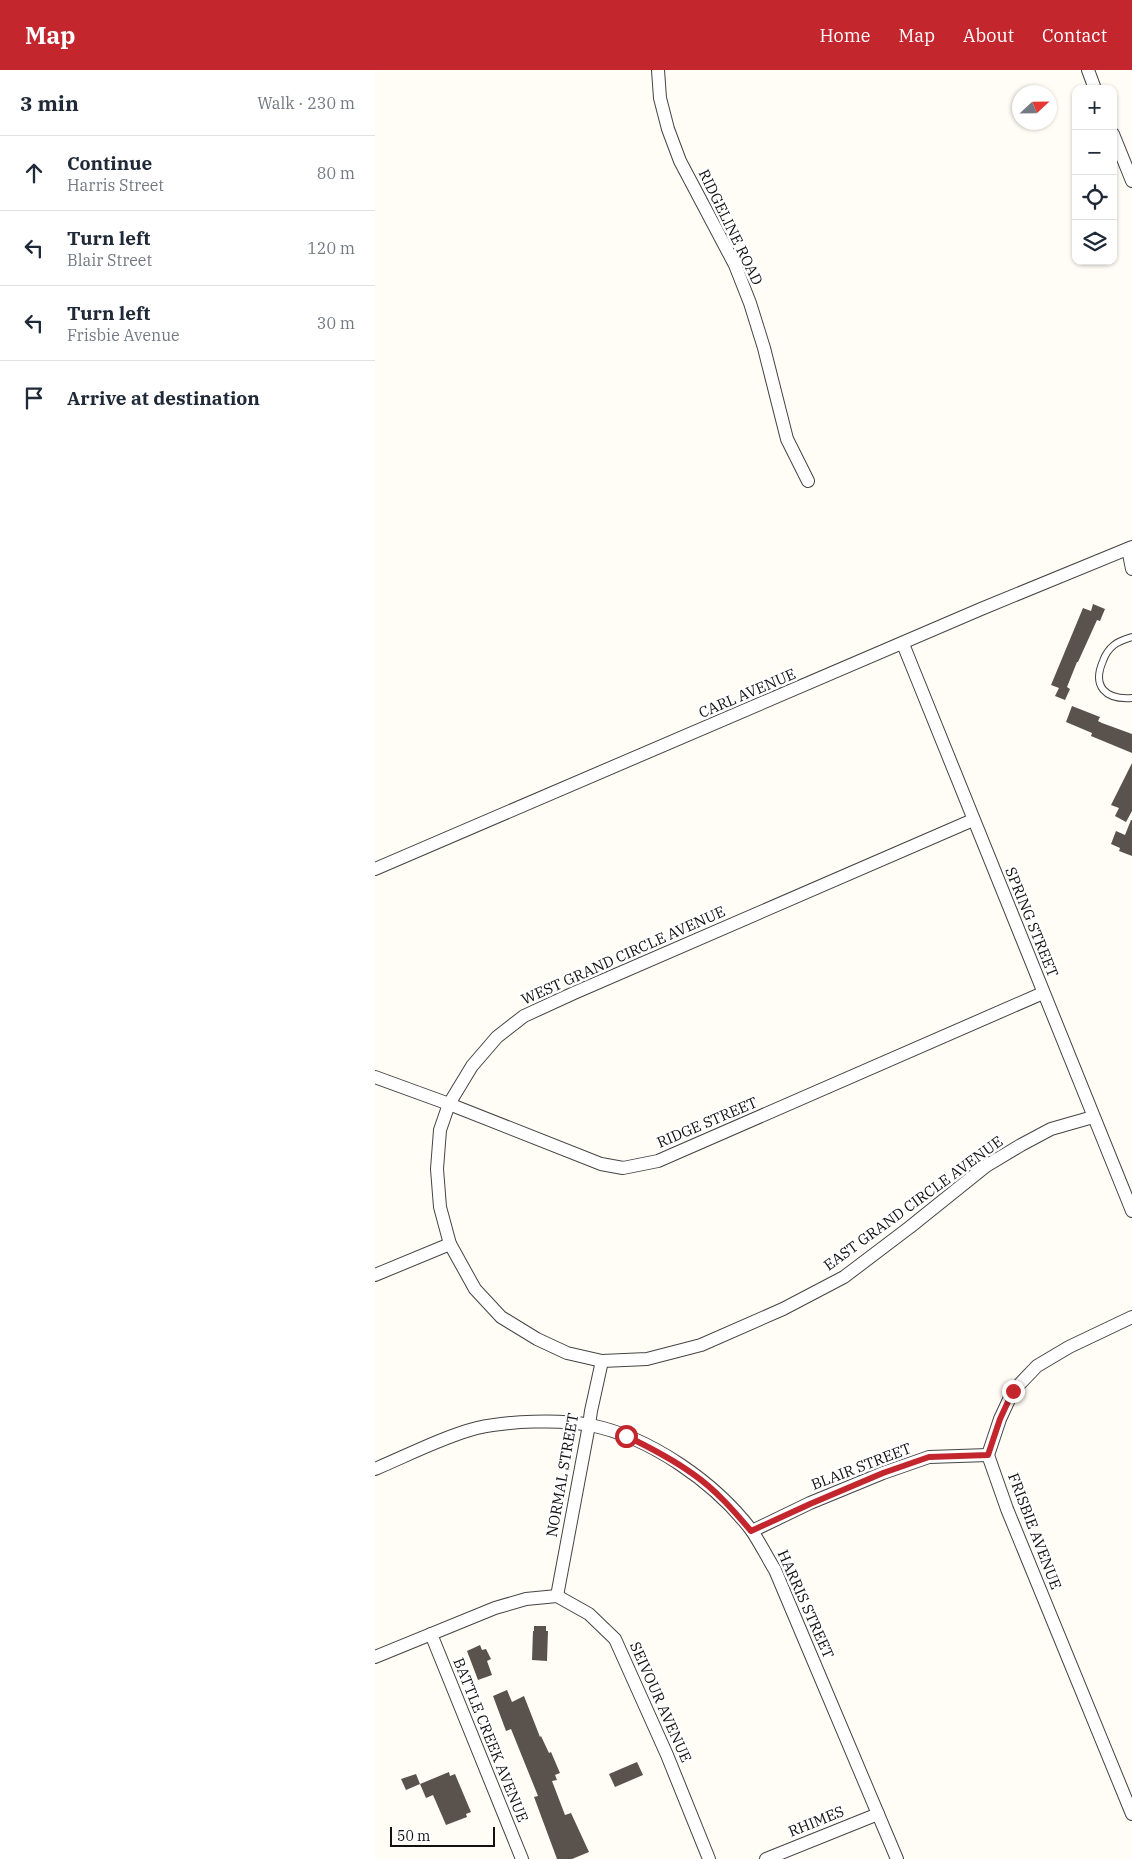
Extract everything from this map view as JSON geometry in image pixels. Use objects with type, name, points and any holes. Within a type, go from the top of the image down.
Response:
[{"type":"street","name":"RIDGELINE ROAD","points":[[658,70],[660,98],[668,129],[680,161],[719,233],[750,303],[765,348],[787,439],[808,481]]},
{"type":"street","points":[[1088,70],[1094,85]]},
{"type":"street","points":[[1117,144],[1132,181]]},
{"type":"street","points":[[1130,548],[1132,569]]},
{"type":"street","name":"CARL AVENUE","points":[[375,869],[903,644],[981,608],[1130,548]]},
{"type":"street","name":"SPRING STREET","points":[[903,644],[1132,1211]]},
{"type":"street","name":"WEST GRAND CIRCLE AVENUE","points":[[450,1244],[440,1207],[437,1169],[440,1130],[449,1104],[472,1066],[497,1037],[524,1016],[574,993],[973,820]]},
{"type":"street","name":"RIDGE STREET","points":[[375,1077],[601,1164],[623,1168],[658,1161],[1043,993]]},
{"type":"street","name":"EAST GRAND CIRCLE AVENUE","points":[[450,1244],[475,1289],[501,1316],[537,1339],[567,1353],[602,1361],[647,1359],[701,1345],[783,1309],[844,1277],[993,1162],[1051,1129],[1093,1117]]},
{"type":"street","points":[[375,1275],[450,1244]]},
{"type":"street","points":[[988,1455],[1000,1419],[1013,1391],[1037,1366],[1069,1347],[1132,1317]]},
{"type":"street","name":"NORMAL STREET","points":[[557,1596],[602,1361]]},
{"type":"street","name":"HARRIS STREET","points":[[375,1469],[477,1428],[515,1422],[549,1422],[589,1425],[626,1436],[659,1452],[695,1475],[726,1502],[751,1531],[775,1570],[897,1859]]},
{"type":"street","name":"BLAIR STREET","points":[[751,1531],[883,1473],[929,1457],[988,1455]]},
{"type":"street","name":"FRISBIE AVENUE","points":[[988,1455],[1007,1509],[1132,1814]]},
{"type":"street","points":[[375,1658],[431,1634],[511,1604],[526,1599],[557,1596]]},
{"type":"street","name":"SEIVOUR AVENUE","points":[[557,1596],[589,1614],[615,1639],[667,1755],[709,1859]]},
{"type":"street","name":"BATTLE CREEK AVENUE","points":[[431,1634],[522,1859]]},
{"type":"street","name":"RHIMES","points":[[766,1859],[878,1814]]},
{"type":"lane","points":[[1132,637],[1115,644],[1105,655],[1099,670],[1098,679],[1102,688],[1109,694],[1121,699],[1132,698]]},
{"type":"building","points":[[1093,604],[1105,609],[1100,621],[1097,620],[1077,662],[1067,687],[1070,689],[1065,700],[1055,696],[1059,688],[1051,685],[1083,608],[1091,611]]},
{"type":"building","points":[[1072,706],[1100,717],[1098,721],[1102,723],[1132,734],[1132,753],[1091,736],[1092,733],[1066,722]]},
{"type":"building","points":[[1132,763],[1132,811],[1126,822],[1115,816],[1119,808],[1111,805]]},
{"type":"building","points":[[1131,820],[1132,856],[1119,851],[1120,848],[1111,844],[1116,831],[1125,835]]},
{"type":"building","points":[[534,1626],[546,1626],[546,1631],[548,1631],[547,1661],[532,1660]]},
{"type":"building","points":[[480,1645],[482,1650],[486,1649],[491,1659],[487,1661],[492,1675],[478,1680],[467,1651]]},
{"type":"building","points":[[507,1690],[512,1702],[524,1696],[540,1737],[549,1753],[551,1752],[560,1773],[555,1775],[557,1780],[552,1781],[565,1815],[571,1813],[589,1852],[572,1859],[557,1859],[534,1797],[538,1796],[511,1729],[506,1731],[493,1696]]},
{"type":"building","points":[[637,1762],[643,1775],[615,1787],[609,1774]]},
{"type":"building","points":[[449,1772],[450,1776],[455,1774],[471,1812],[466,1814],[467,1817],[446,1825],[433,1795],[426,1798],[420,1784]]},
{"type":"building","points":[[416,1774],[420,1784],[406,1790],[401,1779]]},
{"type":"route","points":[[626,1436],[659,1452],[695,1475],[726,1502],[751,1531],[883,1473],[929,1457],[988,1455],[1000,1419],[1013,1391]]}]
